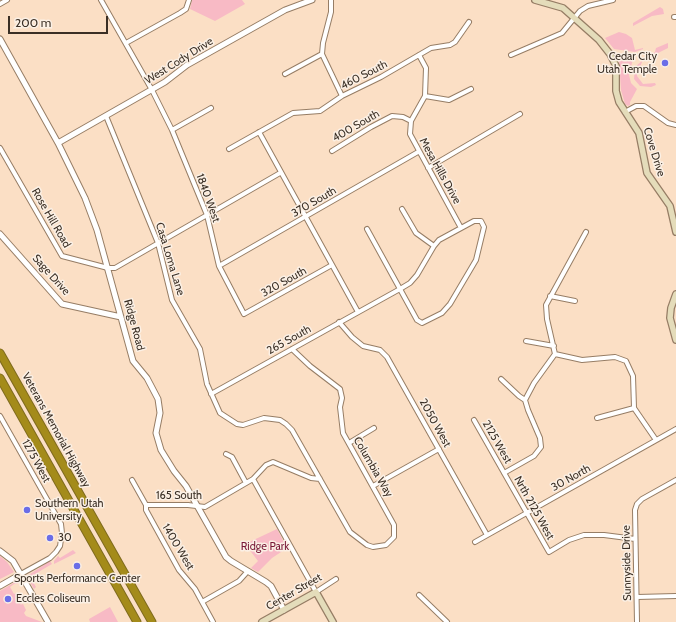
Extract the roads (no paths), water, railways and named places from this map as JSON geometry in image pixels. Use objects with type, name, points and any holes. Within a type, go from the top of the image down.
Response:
[{"type":"highway","name":"Veterans Memorial Highway","points":[[0,353],[152,622]]},
{"type":"highway","points":[[0,378],[137,622]]},
{"type":"main road","name":"Cove Drive","points":[[535,0],[563,8],[602,43],[612,58],[616,70],[617,95],[625,112],[640,133],[647,173],[670,206],[676,232]]},
{"type":"main road","points":[[676,294],[671,308],[670,318],[676,340]]},
{"type":"main road","points":[[316,592],[334,622]]},
{"type":"main road","name":"Center Street","points":[[262,622],[316,592]]},
{"type":"street","points":[[0,4],[7,0]]},
{"type":"street","name":"West Cody Drive","points":[[58,143],[152,90],[187,65],[285,10],[312,0]]},
{"type":"street","points":[[331,0],[331,12],[322,43],[322,54],[324,61],[342,96]]},
{"type":"street","points":[[510,55],[558,35],[574,17],[588,6],[613,0]]},
{"type":"street","name":"1840 West","points":[[103,1],[152,90],[172,130],[207,215],[219,266],[244,314]]},
{"type":"street","points":[[126,43],[180,13],[189,2]]},
{"type":"street","name":"460 South","points":[[229,148],[293,113],[320,111],[342,96],[381,77],[431,48],[444,47],[455,42],[469,22]]},
{"type":"street","name":"Ridge Road","points":[[0,39],[58,143],[85,198],[97,230],[133,361],[147,378],[160,406],[156,433],[161,450],[198,507],[226,557],[271,586],[284,610]]},
{"type":"street","points":[[285,74],[322,54]]},
{"type":"street","points":[[411,121],[425,96],[426,68],[419,55]]},
{"type":"street","points":[[425,96],[449,100],[471,89]]},
{"type":"street","points":[[625,112],[636,106],[644,106],[668,123],[676,126]]},
{"type":"street","points":[[172,130],[211,108]]},
{"type":"street","points":[[428,168],[520,114]]},
{"type":"street","name":"Casa Loma Lane","points":[[106,116],[158,243],[172,300],[200,349],[203,357],[205,378],[220,412],[237,424],[242,425],[264,418],[280,420],[286,424],[292,430],[350,532]]},
{"type":"street","name":"400 South","points":[[332,151],[392,116],[402,117],[411,121]]},
{"type":"street","name":"Mesa Hills Drive","points":[[411,121],[410,134],[418,152],[461,228]]},
{"type":"street","points":[[259,132],[358,312]]},
{"type":"street","name":"Rose Hill Road","points":[[0,148],[62,256],[108,268]]},
{"type":"street","name":"370 South","points":[[219,266],[418,152]]},
{"type":"street","points":[[108,268],[115,268],[280,172]]},
{"type":"street","points":[[402,209],[416,233],[434,246]]},
{"type":"street","points":[[367,229],[417,320],[422,323],[442,313],[450,304],[476,260],[484,228],[481,221],[474,221],[439,240],[417,275],[400,289]]},
{"type":"street","points":[[504,473],[534,456],[541,447],[540,438],[528,410],[526,400],[534,383],[555,354],[546,312],[550,296],[586,232]]},
{"type":"street","name":"Sage Drive","points":[[0,234],[62,304],[121,317]]},
{"type":"street","name":"320 South","points":[[244,314],[332,265]]},
{"type":"street","name":"265 South","points":[[211,394],[400,289]]},
{"type":"street","points":[[550,296],[575,301]]},
{"type":"street","name":"2050 West","points":[[339,322],[352,337],[363,346],[376,348],[384,352],[487,535]]},
{"type":"street","points":[[526,341],[554,346]]},
{"type":"street","name":"Columbia Way","points":[[292,349],[310,366],[340,389],[342,398],[340,407],[341,426],[349,443],[392,518],[395,532],[394,537],[386,545],[373,547],[361,542],[350,532]]},
{"type":"street","points":[[555,354],[582,360],[615,357],[626,361],[633,376],[634,408],[656,440]]},
{"type":"street","points":[[501,379],[519,396],[526,400]]},
{"type":"street","points":[[597,418],[634,408]]},
{"type":"street","name":"1275 West","points":[[0,416],[61,524],[62,533],[60,546],[50,558],[21,574]]},
{"type":"street","name":"2125 West","points":[[474,420],[504,473]]},
{"type":"street","points":[[349,443],[374,428]]},
{"type":"street","name":"30 North","points":[[475,542],[676,430]]},
{"type":"street","points":[[373,486],[439,449]]},
{"type":"street","points":[[226,454],[232,457],[246,483]]},
{"type":"street","name":"165 South","points":[[146,505],[188,505],[205,507],[253,479],[266,465],[273,462],[311,478],[320,479]]},
{"type":"street","name":"Nrth 2125 West","points":[[504,473],[549,552],[569,540],[584,535],[635,538]]},
{"type":"street","points":[[253,479],[316,592]]},
{"type":"street","name":"1400 West","points":[[132,480],[146,505],[146,510],[179,570],[195,589],[213,622]]},
{"type":"street","points":[[675,481],[676,487]]},
{"type":"street","name":"Sunnyside Drive","points":[[637,622],[635,510],[637,504],[642,499],[675,481]]},
{"type":"street","points":[[0,551],[11,559],[48,622]]},
{"type":"street","points":[[202,602],[240,581],[248,571]]},
{"type":"street","points":[[0,586],[21,574]]},
{"type":"street","name":"Center Street","points":[[316,592],[336,579]]},
{"type":"street","points":[[419,595],[446,622]]},
{"type":"street","points":[[637,597],[676,596]]},
{"type":"place","name":"Cedar City Utah Temple","points":[[665,63]]},
{"type":"place","name":"Southern Utah University","points":[[27,510]]},
{"type":"place","name":"30","points":[[50,538]]},
{"type":"place","name":"Sports Performance Center","points":[[77,566]]},
{"type":"place","name":"Eccles Coliseum","points":[[8,599]]},
{"type":"park label","name":"Ridge Park","points":[[265,547]]}]
